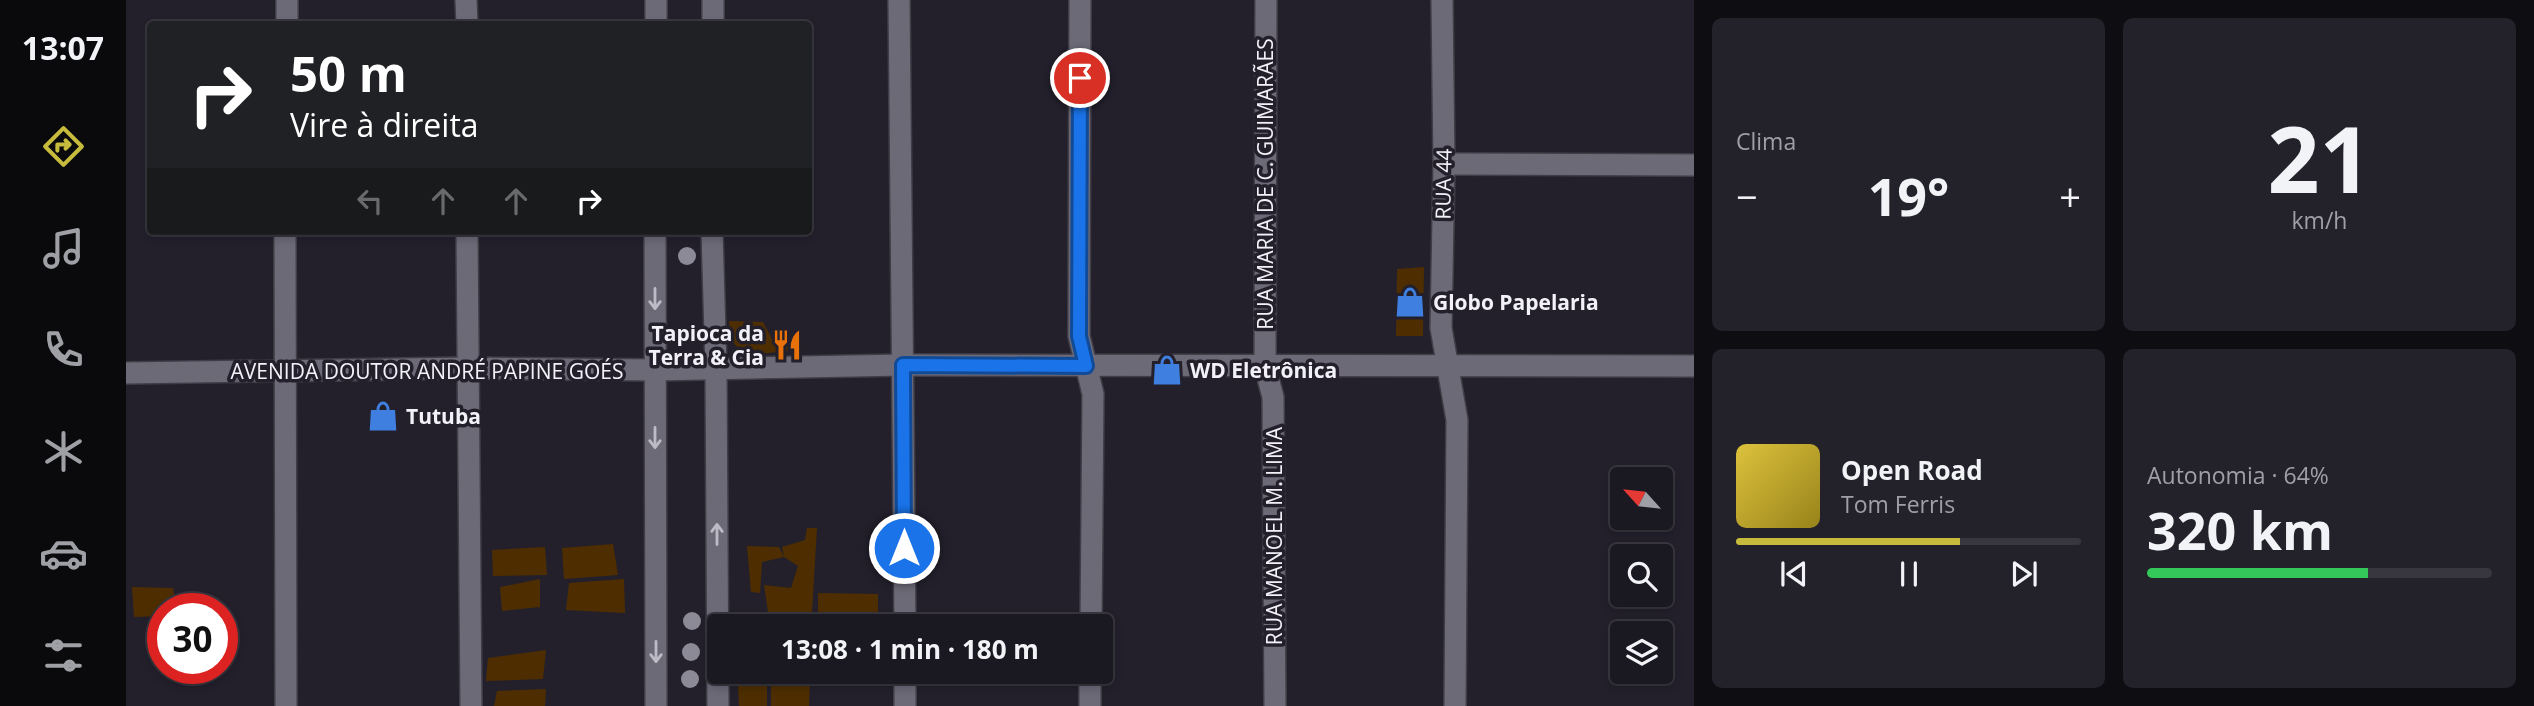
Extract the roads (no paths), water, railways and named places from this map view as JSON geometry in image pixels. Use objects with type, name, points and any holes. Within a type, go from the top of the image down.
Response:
[{"type":"street","points":[[287,0],[287,21]]},
{"type":"street","points":[[466,0],[467,21]]},
{"type":"street","points":[[656,0],[656,21]]},
{"type":"street","points":[[713,0],[713,21]]},
{"type":"street","points":[[898,0],[905,614]]},
{"type":"street","points":[[1080,0],[1079,336],[1093,394],[1091,614]]},
{"type":"street","name":"RUA MARIA DE C. GUIMARÃES","points":[[1265,368],[1266,0]]},
{"type":"street","name":"RUA 44","points":[[1442,0],[1444,164],[1441,328],[1457,420],[1455,706]]},
{"type":"street","points":[[1444,164],[1694,165]]},
{"type":"street","points":[[285,235],[286,706]]},
{"type":"street","points":[[467,235],[471,706]]},
{"type":"street","points":[[655,235],[656,706]]},
{"type":"street","points":[[712,235],[716,368],[718,706]]},
{"type":"street","name":"AVENIDA DOUTOR ANDRÉ PAPINE GOÉS","points":[[126,373],[655,370],[903,365],[1265,368],[1694,366]]},
{"type":"street","name":"RUA MANOEL M. LIMA","points":[[1265,368],[1273,397],[1275,706]]},
{"type":"street","points":[[905,684],[905,706]]},
{"type":"street","points":[[1090,684],[1090,706]]},
{"type":"place","name":"Globo Papelaria","points":[[1410,302]]},
{"type":"place","name":"Tapioca da Terra & Cia","points":[[787,345]]},
{"type":"place","name":"WD Eletrônica","points":[[1167,370]]},
{"type":"place","name":"Tutuba","points":[[383,416]]}]
